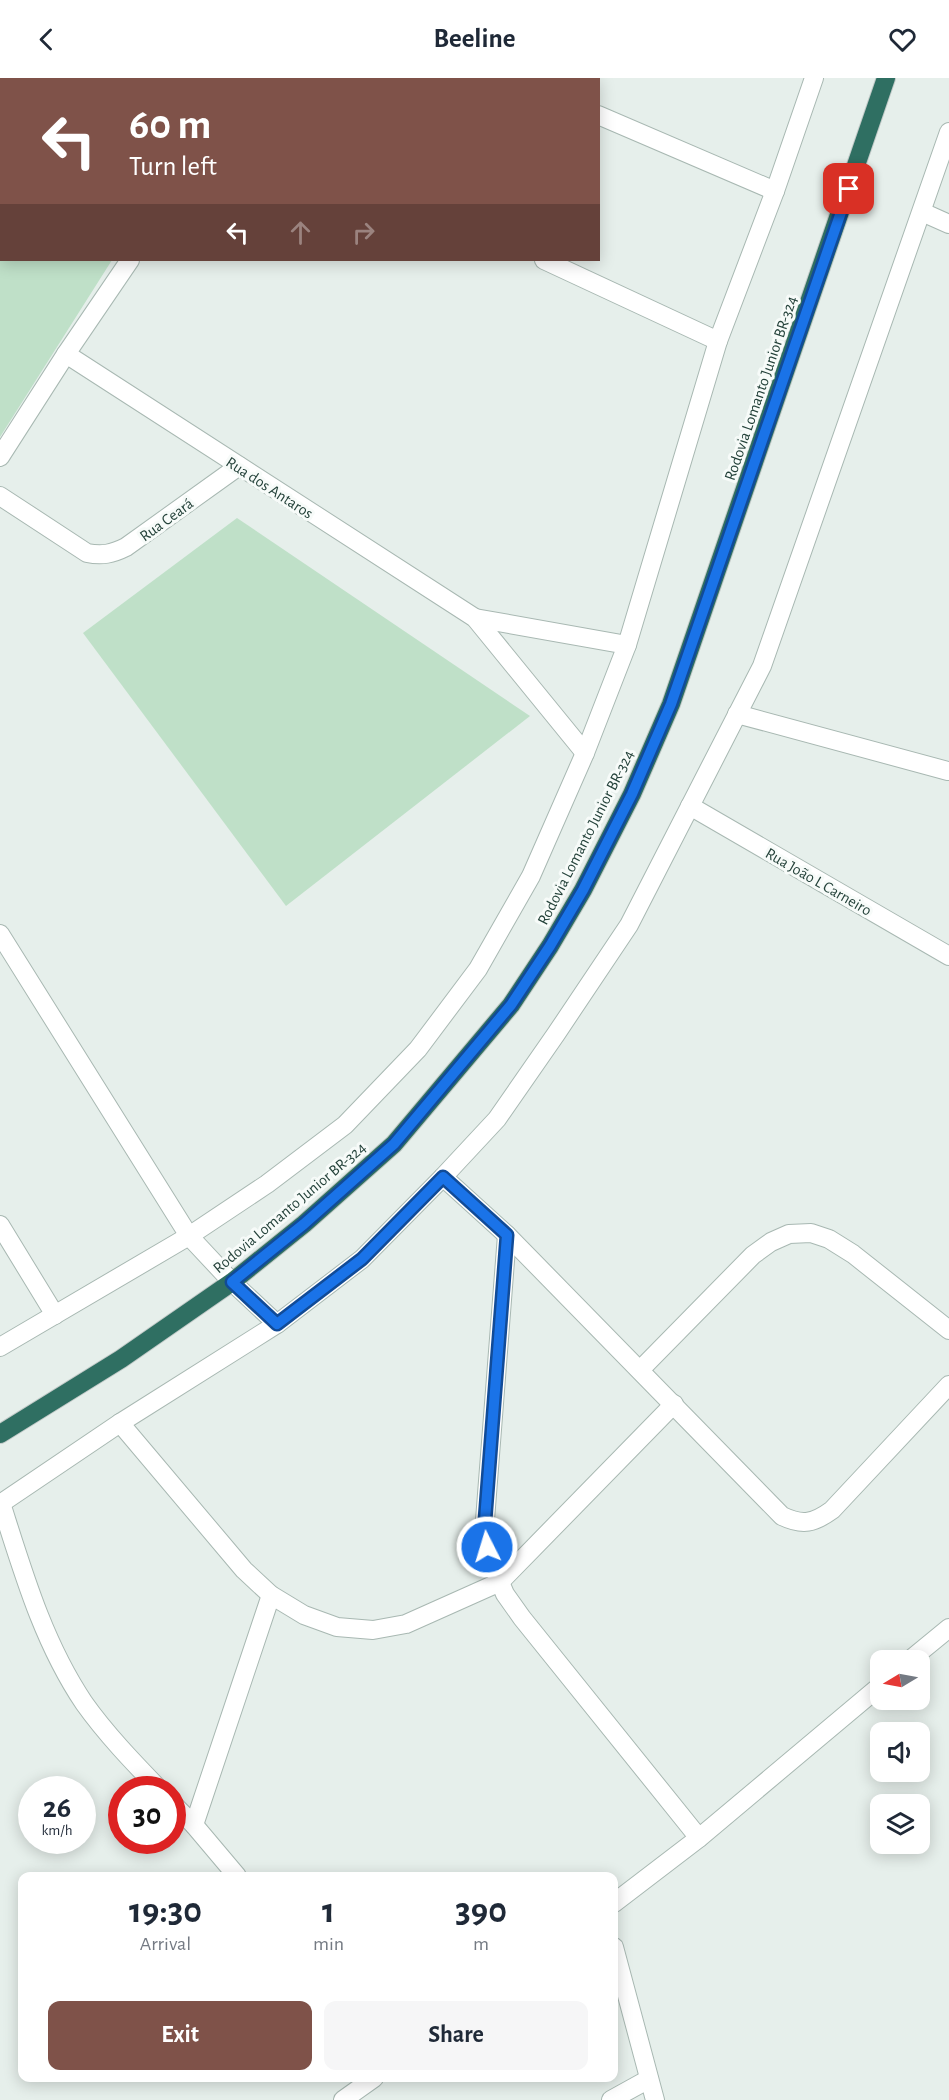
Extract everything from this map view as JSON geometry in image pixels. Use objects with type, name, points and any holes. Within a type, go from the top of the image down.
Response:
[{"type":"highway","name":"Rodovia Lomanto Junior BR-324","points":[[0,1434],[121,1359],[232,1282],[304,1224],[394,1144],[511,1005],[550,946],[583,890],[632,794],[671,704],[886,78]]},
{"type":"street","points":[[0,1347],[189,1236],[267,1184],[345,1125],[418,1049],[478,969],[531,876],[585,753],[627,645],[718,341],[775,191],[814,78]]},
{"type":"street","points":[[600,116],[775,191]]},
{"type":"street","points":[[146,1776],[119,1748],[84,1703],[57,1657],[34,1605],[1,1504],[120,1423],[277,1324],[362,1259],[497,1119],[629,925],[762,666],[949,132]]},
{"type":"street","points":[[921,212],[949,224]]},
{"type":"street","points":[[0,457],[129,261]]},
{"type":"street","points":[[546,261],[718,341]]},
{"type":"street","name":"Rua dos Antaros","points":[[66,354],[475,618],[585,753]]},
{"type":"street","name":"Rua Ceará","points":[[0,496],[87,554],[112,554],[126,547],[239,466]]},
{"type":"street","name":"Rua dos Antaros","points":[[475,618],[627,645]]},
{"type":"street","points":[[737,714],[948,771]]},
{"type":"street","name":"Rua João L Carneiro","points":[[690,806],[949,956]]},
{"type":"street","points":[[0,934],[189,1236],[232,1282],[277,1324]]},
{"type":"street","points":[[443,1177],[507,1235],[782,1516],[794,1521],[808,1522],[832,1510],[949,1385]]},
{"type":"street","points":[[0,1225],[55,1315]]},
{"type":"street","points":[[640,1370],[753,1256],[771,1242],[789,1234],[811,1233],[829,1239],[853,1254],[949,1330]]},
{"type":"street","points":[[507,1235],[484,1533],[491,1561],[505,1594],[522,1618],[699,1838]]},
{"type":"street","points":[[120,1423],[244,1569],[271,1596],[304,1615],[338,1627],[373,1630],[406,1624],[500,1582],[674,1404]]},
{"type":"street","points":[[194,1825],[271,1596]]},
{"type":"street","points":[[922,1650],[949,1628]]},
{"type":"street","points":[[618,1900],[699,1838],[870,1694]]},
{"type":"street","points":[[186,1817],[234,1872]]},
{"type":"street","points":[[618,1962],[655,2100]]},
{"type":"street","points":[[611,2100],[650,2079]]},
{"type":"street","points":[[354,2092],[368,2082]]},
{"type":"green space","points":[[0,261],[111,261],[0,437]]},
{"type":"green space","points":[[237,518],[530,716],[286,906],[83,633]]},
{"type":"route","points":[[487,1547],[484,1533],[507,1235],[443,1177],[362,1259],[277,1324],[232,1282],[304,1224],[394,1144],[511,1005],[583,890],[632,794],[671,704],[849,189]]}]
